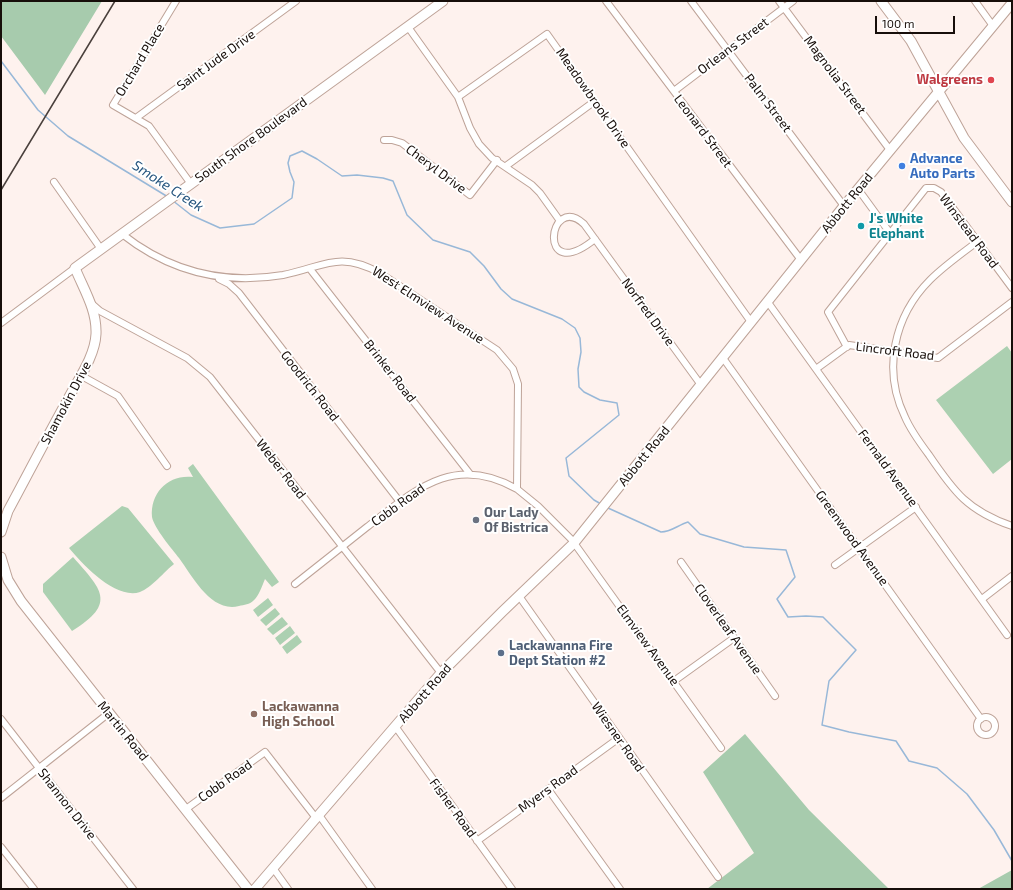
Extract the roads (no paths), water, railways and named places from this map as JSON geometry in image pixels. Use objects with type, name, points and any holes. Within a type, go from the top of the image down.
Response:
[{"type":"street","name":"Orchard Place","points":[[176,1],[113,105],[149,126],[191,184]]},
{"type":"street","name":"Saint Jude Drive","points":[[136,118],[296,1]]},
{"type":"street","name":"South Shore Boulevard","points":[[1,322],[443,1]]},
{"type":"street","name":"Leonard Street","points":[[606,1],[801,260]]},
{"type":"street","name":"Palm Street","points":[[691,1],[844,206]]},
{"type":"street","name":"Magnolia Street","points":[[779,1],[890,150]]},
{"type":"street","name":"Orleans Street","points":[[674,91],[793,1]]},
{"type":"street","points":[[882,1],[911,41],[964,138],[1012,202]]},
{"type":"street","points":[[975,1],[993,26]]},
{"type":"street","name":"Abbott Road","points":[[255,889],[441,673],[574,543],[844,206],[1012,3]]},
{"type":"street","points":[[408,27],[458,96],[474,137],[485,152],[506,166],[540,193],[560,221],[555,227],[553,233],[554,243],[560,250],[566,253],[576,252],[595,239]]},
{"type":"street","name":"Meadowbrook Drive","points":[[458,96],[547,34],[751,322]]},
{"type":"street","points":[[506,166],[594,101]]},
{"type":"street","name":"Cheryl Drive","points":[[384,140],[392,140],[402,143],[470,195],[497,160]]},
{"type":"street","points":[[54,182],[101,249]]},
{"type":"street","name":"Winstead Road","points":[[891,232],[922,192],[930,187],[941,192],[1012,288]]},
{"type":"street","points":[[846,347],[828,312],[891,232],[858,189]]},
{"type":"street","name":"Norfred Drive","points":[[560,221],[572,218],[581,221],[701,385]]},
{"type":"street","name":"West Elmview Avenue","points":[[122,234],[160,259],[190,271],[214,277],[257,278],[310,269],[333,261],[351,262],[367,266],[500,353],[512,369],[518,384],[517,489]]},
{"type":"street","points":[[977,242],[940,270],[918,293],[902,318],[894,351],[893,370],[898,397],[904,416],[921,445],[950,487],[964,500],[988,517],[1012,526]]},
{"type":"street","name":"Shamokin Drive","points":[[1,532],[8,511],[92,354],[96,336],[94,315],[90,301],[75,268]]},
{"type":"street","name":"Brinker Road","points":[[310,269],[470,474]]},
{"type":"street","name":"Goodrich Road","points":[[214,277],[229,284],[239,293],[400,502]]},
{"type":"street","name":"Weber Road","points":[[90,301],[100,311],[187,358],[210,377],[441,673]]},
{"type":"street","name":"Fernald Avenue","points":[[767,301],[1007,635]]},
{"type":"street","name":"Lincroft Road","points":[[816,369],[849,346],[938,358],[1012,302]]},
{"type":"street","name":"Greenwood Avenue","points":[[722,358],[981,719]]},
{"type":"street","points":[[80,376],[118,396],[168,466]]},
{"type":"street","name":"Cobb Road","points":[[295,584],[400,502],[429,483],[452,476],[470,474],[492,478],[517,489]]},
{"type":"street","points":[[517,489],[538,506],[574,543]]},
{"type":"street","points":[[835,565],[916,507]]},
{"type":"street","name":"Elmview Avenue","points":[[574,543],[722,748]]},
{"type":"street","points":[[1,556],[8,580]]},
{"type":"street","name":"Cloverleaf Avenue","points":[[681,562],[775,696]]},
{"type":"street","name":"Martin Road","points":[[1,571],[21,601],[248,889]]},
{"type":"street","points":[[982,599],[1012,576]]},
{"type":"street","name":"Wiesner Road","points":[[519,596],[718,877]]},
{"type":"street","points":[[674,681],[734,638]]},
{"type":"street","points":[[1,798],[109,713]]},
{"type":"street","name":"Shannon Drive","points":[[1,720],[133,889]]},
{"type":"street","name":"Fisher Road","points":[[395,726],[512,889]]},
{"type":"street","name":"Myers Road","points":[[477,841],[619,738]]},
{"type":"street","name":"Cobb Road","points":[[186,809],[265,752],[317,817]]},
{"type":"street","points":[[548,789],[620,889]]},
{"type":"street","points":[[317,817],[372,889]]},
{"type":"street","points":[[1,847],[34,889]]},
{"type":"street","points":[[273,868],[288,889]]},
{"type":"waterway","name":"Smoke Creek","points":[[1,61],[38,110],[68,136],[168,197]]},
{"type":"waterway","name":"Smoke Creek","points":[[172,200],[191,215],[220,228],[254,224],[292,198],[294,182],[288,163],[290,156],[302,151],[342,176],[357,175],[383,178],[393,181],[407,215],[433,240],[470,252],[484,266],[501,289],[512,299],[562,319],[575,328],[580,338],[581,352],[578,369],[579,387],[584,392],[600,400],[617,403],[619,415],[566,458],[569,476],[594,500],[601,504]]},
{"type":"waterway","name":"Smoke Creek","points":[[608,508],[661,532],[668,531],[688,522],[700,534],[744,547],[786,550],[795,577],[777,599],[788,617],[823,617],[856,650],[829,681],[822,725],[896,741],[909,761],[937,768],[967,794],[994,830],[1012,861]]},
{"type":"railway","points":[[1,190],[115,1]]},
{"type":"place","name":"Walgreens","points":[[991,80]]},
{"type":"place","name":"Advance Auto Parts","points":[[902,166]]},
{"type":"place","name":"J's White Elephant","points":[[861,226]]},
{"type":"place","name":"Our Lady Of Bistrica","points":[[476,520]]},
{"type":"place","name":"Lackawanna Fire Dept Station #2","points":[[501,653]]},
{"type":"place","name":"Lackawanna High School","points":[[254,714]]}]
